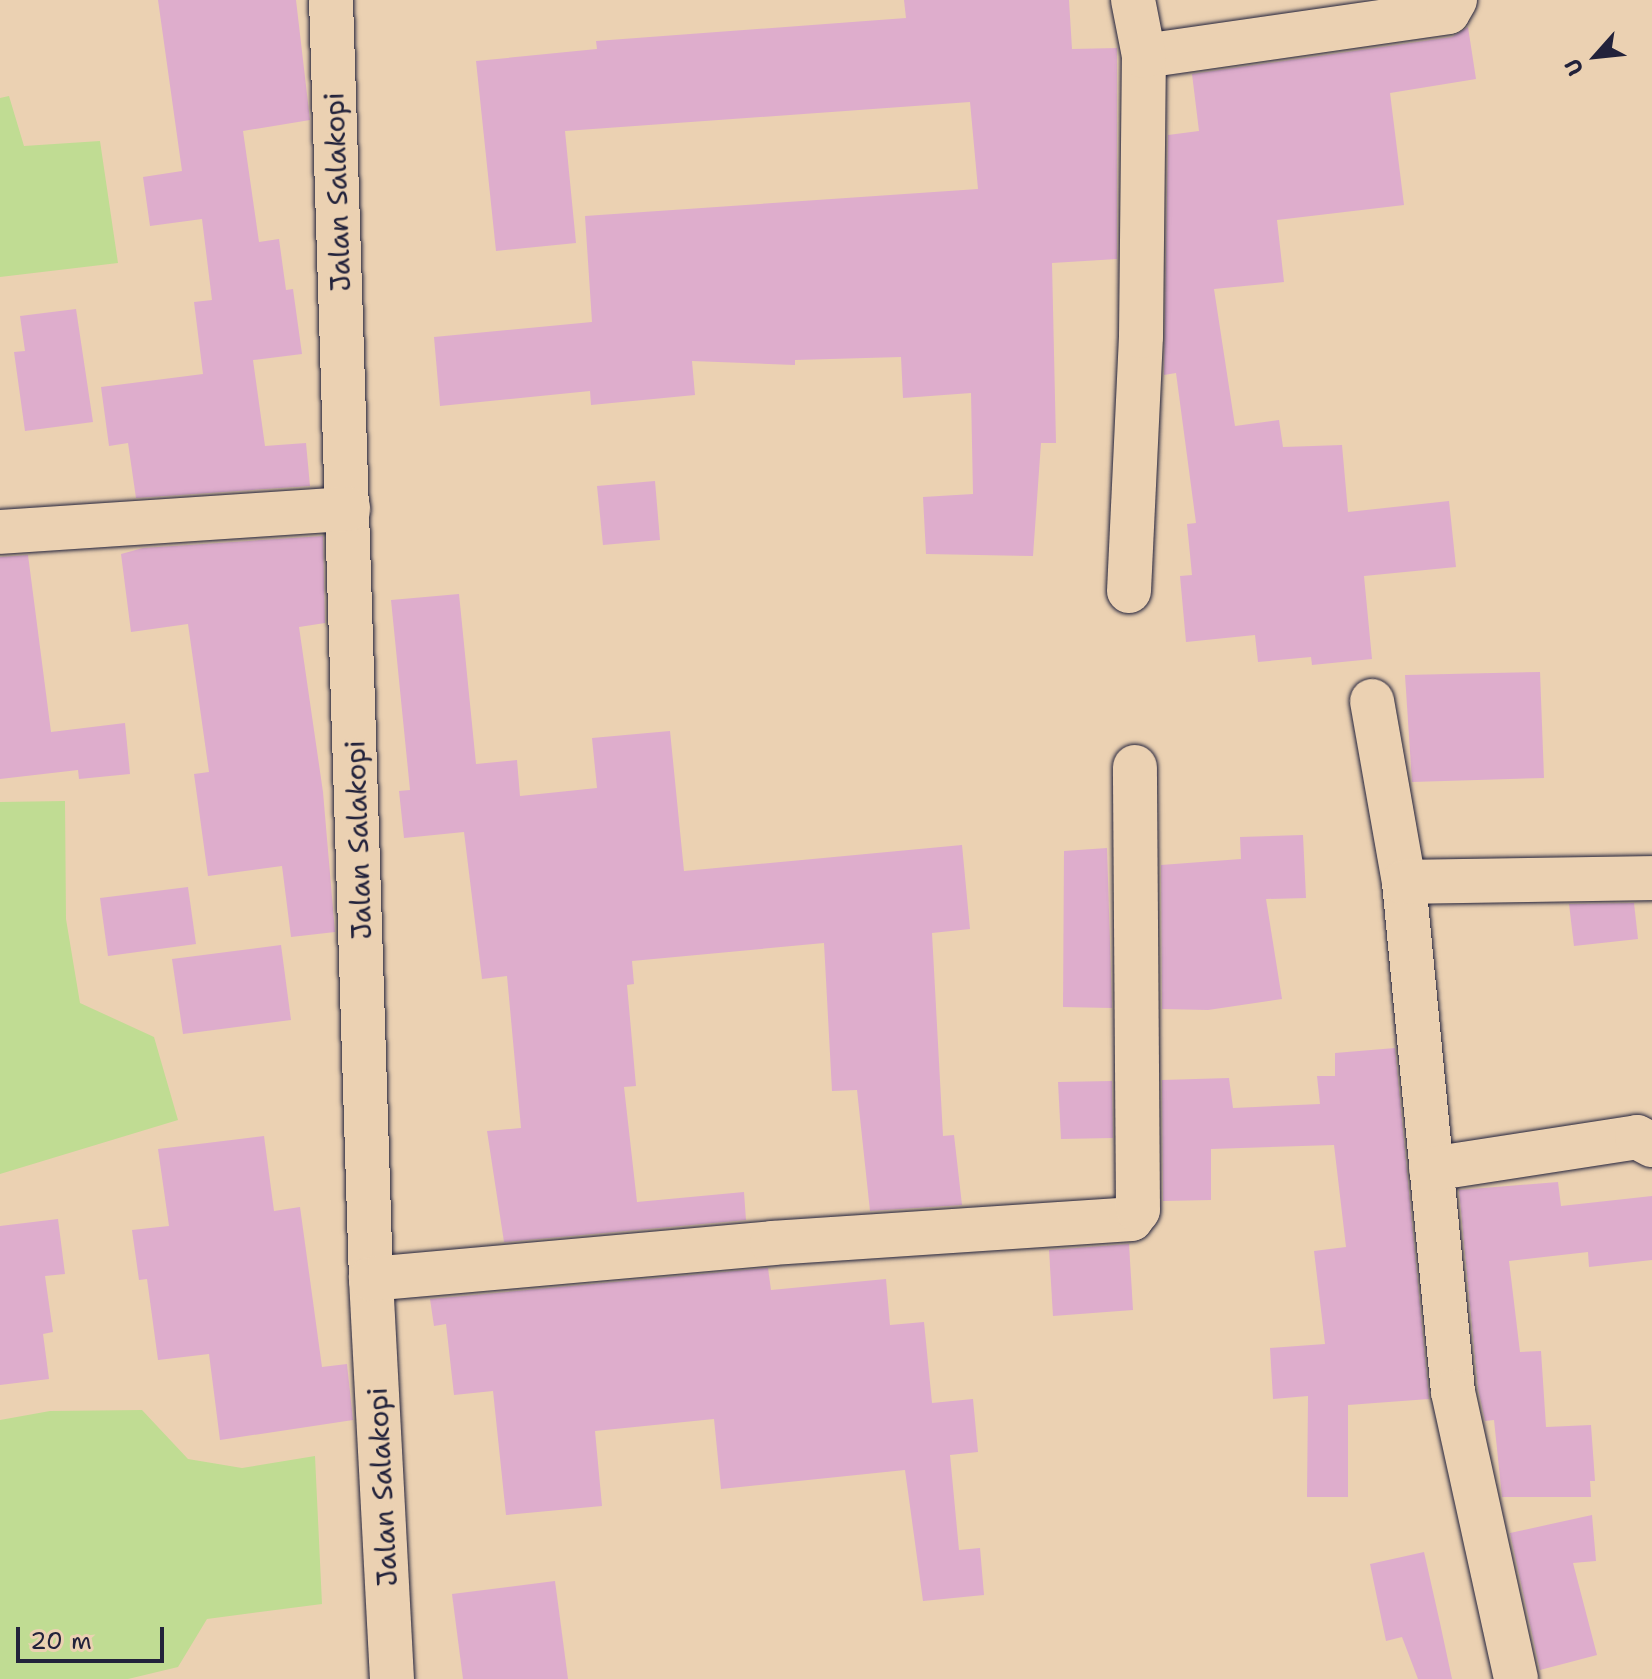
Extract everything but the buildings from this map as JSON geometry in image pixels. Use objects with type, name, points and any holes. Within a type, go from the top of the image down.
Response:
[{"type":"street","name":"Jalan Salakopi","points":[[331,0],[371,1279],[392,1679]]},
{"type":"street","points":[[1129,591],[1141,336],[1144,56],[1133,0]]},
{"type":"street","points":[[1144,56],[1448,12],[1455,0]]},
{"type":"street","points":[[0,532],[348,509]]},
{"type":"street","points":[[1372,701],[1404,882],[1461,1442],[1516,1679]]},
{"type":"street","points":[[371,1279],[772,1243],[1131,1219],[1138,1210],[1135,767]]},
{"type":"street","points":[[1404,882],[1652,878]]},
{"type":"street","points":[[1431,1169],[1637,1137],[1652,1145]]},
{"type":"green space","points":[[9,96],[24,146],[100,141],[118,263],[0,277],[0,98]]},
{"type":"green space","points":[[65,801],[66,919],[80,1003],[154,1037],[178,1120],[0,1174],[0,802]]},
{"type":"green space","points":[[142,1410],[188,1459],[242,1468],[315,1456],[322,1604],[207,1619],[178,1667],[128,1679],[0,1679],[0,1420],[50,1411]]}]
